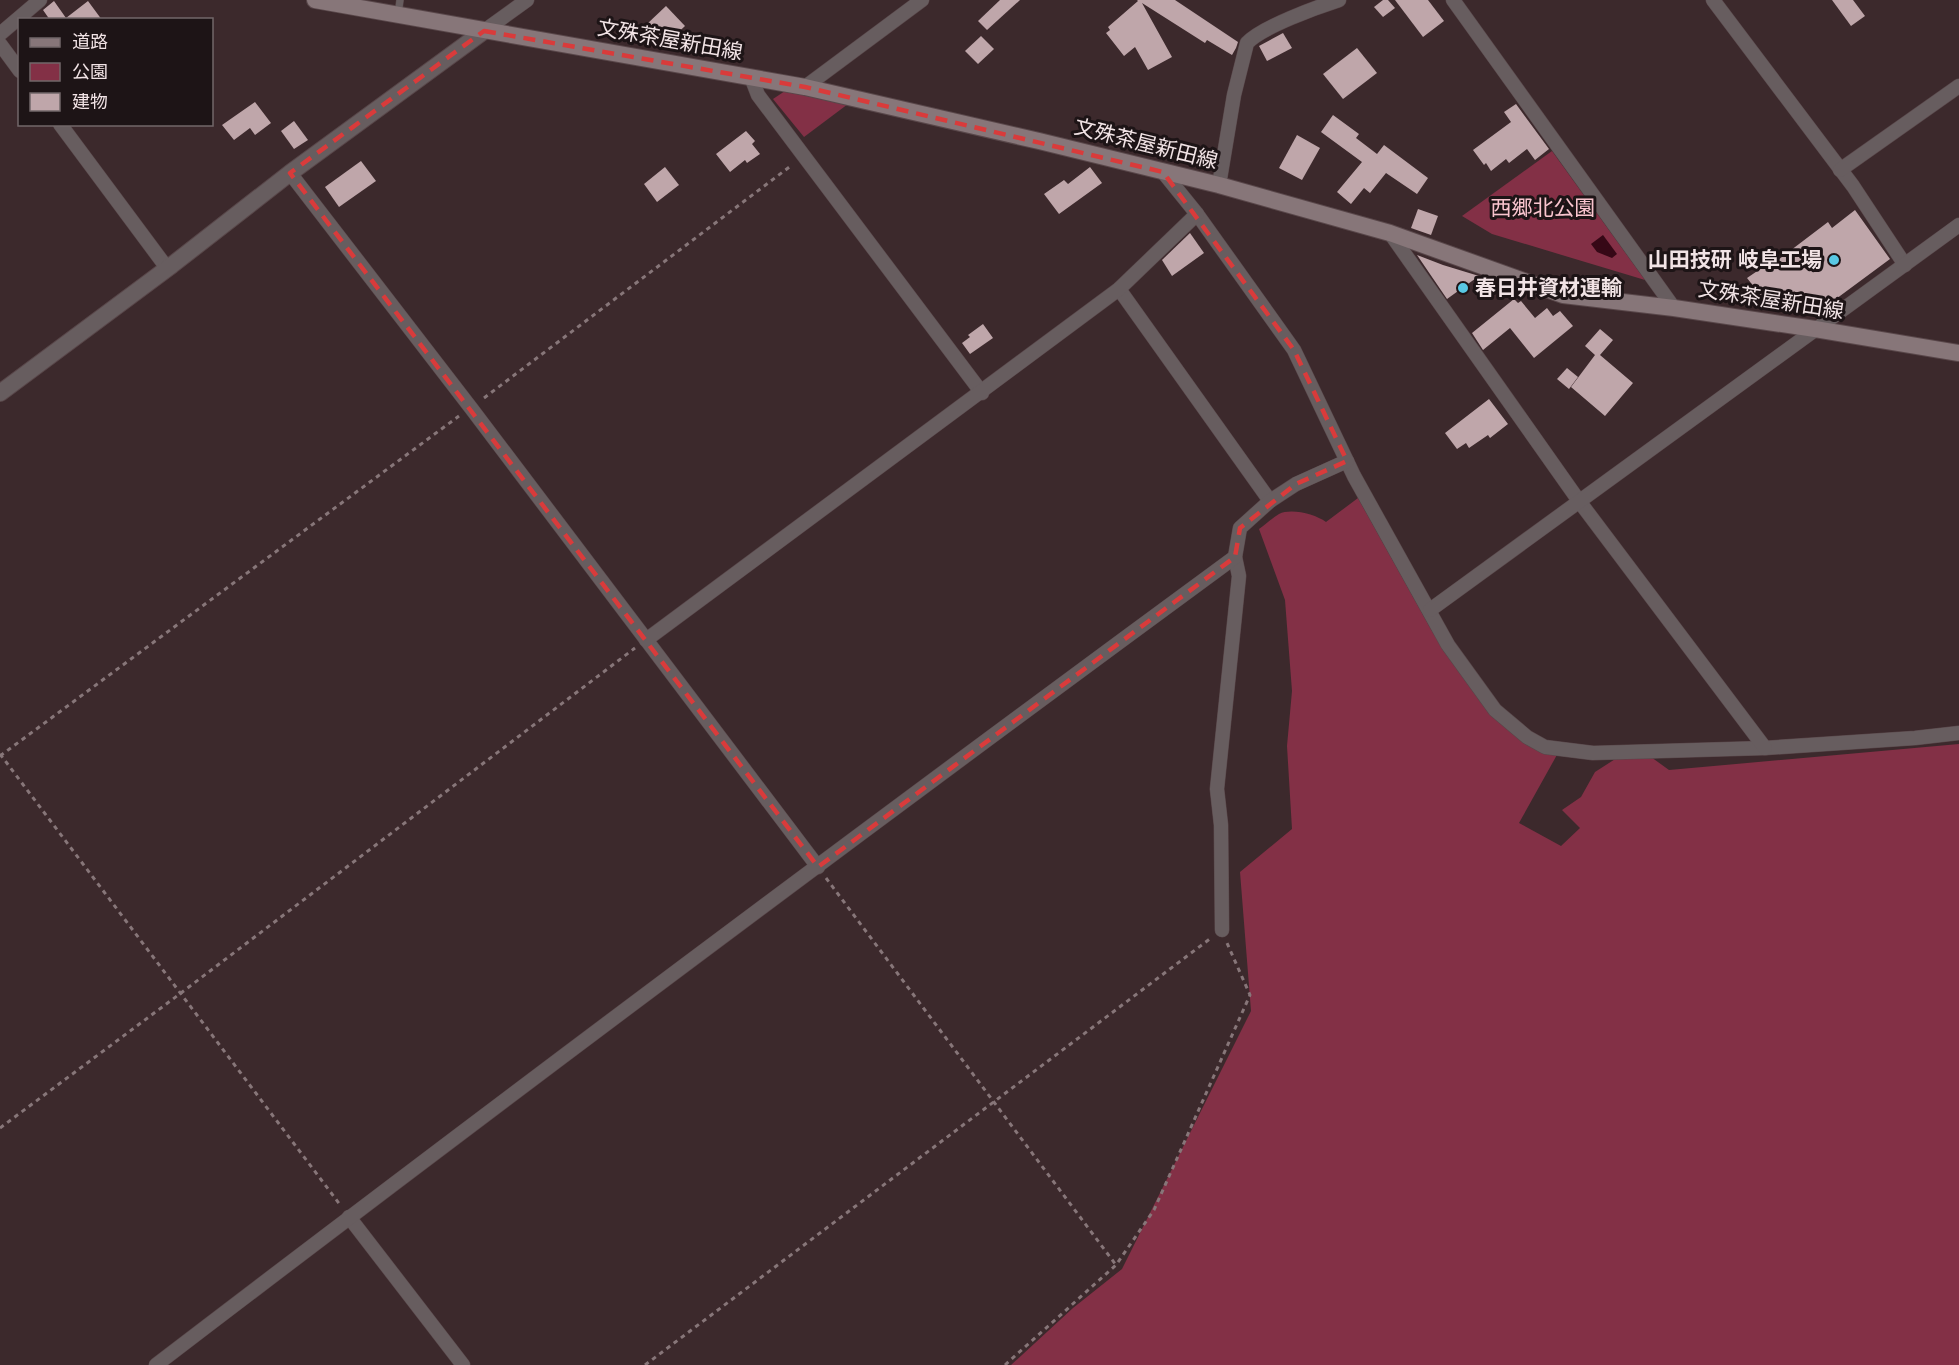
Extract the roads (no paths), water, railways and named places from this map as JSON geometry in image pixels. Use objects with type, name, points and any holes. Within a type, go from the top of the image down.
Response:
[{"type":"main road","name":"文殊茶屋新田線","points":[[315,0],[399,7],[484,31],[806,87],[1039,141],[1219,185],[1390,233],[1563,295],[1674,308],[1959,353]]},
{"type":"street","points":[[19,18],[40,0]]},
{"type":"street","points":[[0,393],[290,173],[527,0]]},
{"type":"street","points":[[806,87],[922,0]]},
{"type":"street","points":[[1219,185],[1234,95],[1246,43],[1260,33],[1339,0]]},
{"type":"street","points":[[1453,0],[1572,177],[1603,220],[1674,308]]},
{"type":"street","points":[[1713,0],[1853,186],[1905,265]]},
{"type":"street","points":[[0,34],[18,19]]},
{"type":"street","points":[[0,45],[18,68]]},
{"type":"street","points":[[751,77],[758,95],[981,393]]},
{"type":"street","points":[[1840,170],[1959,86]]},
{"type":"street","points":[[61,126],[167,268]]},
{"type":"street","points":[[1163,172],[1197,214],[1294,350],[1354,476],[1448,645],[1495,710],[1527,737],[1545,747],[1593,753],[1765,748],[1959,733]]},
{"type":"street","points":[[290,173],[818,867]]},
{"type":"street","points":[[646,640],[1119,289],[1197,214]]},
{"type":"street","points":[[1430,610],[1959,225]]},
{"type":"street","points":[[1390,233],[1579,501],[1765,748]]},
{"type":"street","points":[[1119,289],[1270,501]]},
{"type":"street","points":[[1222,930],[1221,825],[1217,789],[1239,576],[1235,558],[1240,528],[1270,501],[1296,484],[1347,461]]},
{"type":"street","points":[[156,1365],[909,797],[1235,558]]},
{"type":"street","points":[[350,1217],[463,1365]]},
{"type":"place","name":"山田技研 岐阜工場","points":[[1834,260]]},
{"type":"place","name":"春日井資材運輸","points":[[1463,288]]},
{"type":"park label","name":"西郷北公園","points":[[1543,208]]}]
